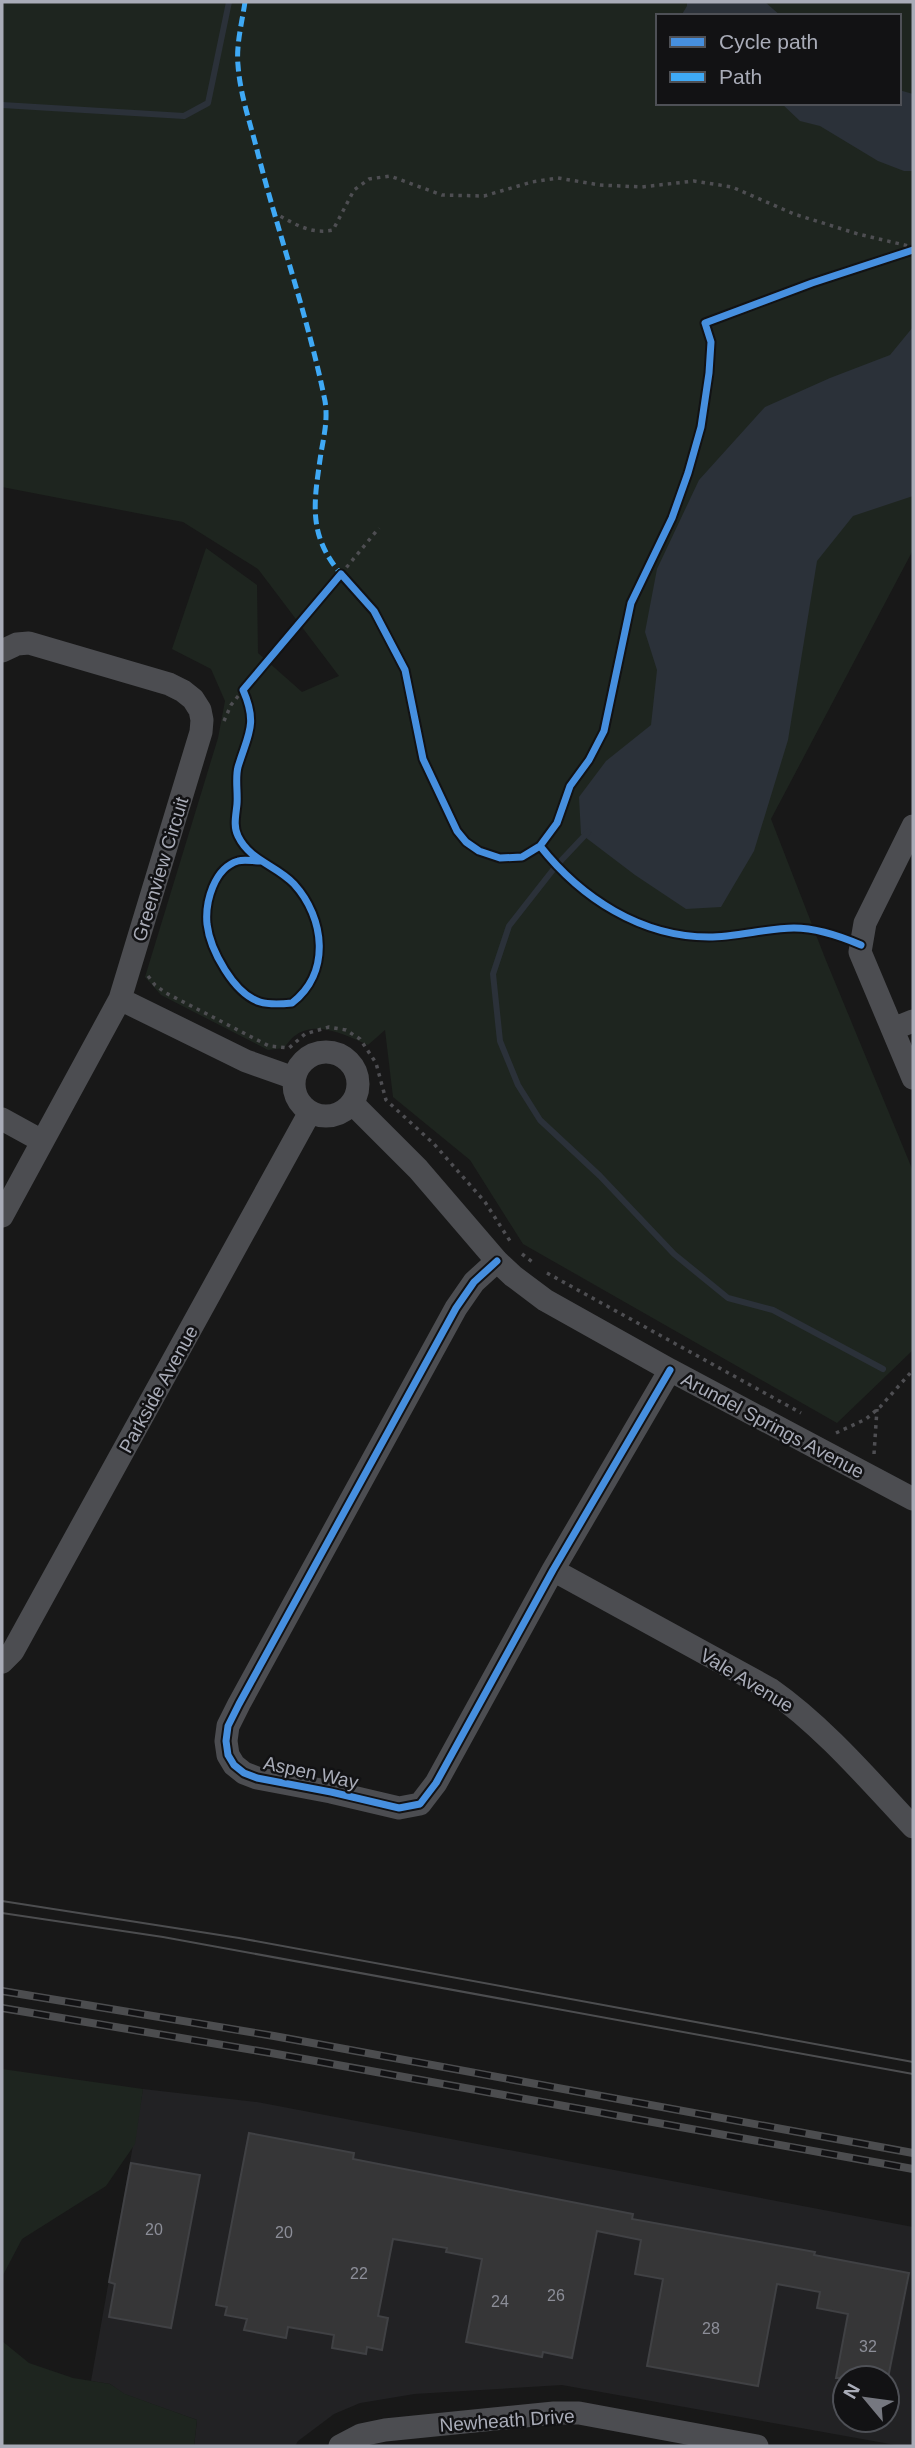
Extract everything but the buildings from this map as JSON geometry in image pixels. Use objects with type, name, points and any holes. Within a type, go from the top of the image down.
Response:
[{"type":"street","name":"Greenview Circuit","points":[[2,651],[17,644],[29,643],[169,684],[193,699],[200,710],[202,720],[201,732],[120,999],[2,1216]]},
{"type":"street","points":[[913,826],[865,923],[860,952],[903,1025],[913,1078]]},
{"type":"street","points":[[120,999],[246,1061],[294,1078]]},
{"type":"street","points":[[335,1053],[352,1064],[359,1084],[352,1103],[344,1111],[333,1116],[321,1116],[310,1112],[296,1098],[294,1078],[305,1060],[314,1054],[335,1053]]},
{"type":"street","name":"Arundel Springs Avenue","points":[[352,1103],[418,1169],[497,1261],[545,1300],[670,1370],[913,1499]]},
{"type":"street","name":"Parkside Avenue","points":[[2,1662],[13,1651],[310,1112]]},
{"type":"street","points":[[2,1119],[42,1141]]},
{"type":"street","name":"Aspen Way","points":[[497,1261],[474,1282],[456,1308],[228,1726],[228,1755],[234,1765],[244,1773],[399,1808],[420,1804],[436,1783],[553,1570],[670,1370]]},
{"type":"street","name":"Vale Avenue","points":[[553,1570],[770,1689],[793,1705],[913,1827]]},
{"type":"street","name":"Newheath Drive","points":[[340,2446],[362,2435],[385,2430],[554,2413],[579,2413],[757,2446]]},
{"type":"path","points":[[273,212],[318,233],[333,230],[354,190],[369,179],[390,176],[442,195],[484,196],[532,182],[558,178],[600,185],[642,187],[694,181],[732,187],[794,214],[913,248]]},
{"type":"path","points":[[901,254],[913,248]]},
{"type":"path","points":[[333,584],[379,528]]},
{"type":"path","points":[[341,573],[349,583]]},
{"type":"path","points":[[244,688],[248,702]]},
{"type":"path","points":[[222,729],[231,705],[244,688]]},
{"type":"path","points":[[148,975],[155,985],[166,992],[269,1046],[289,1048],[305,1034],[329,1027],[346,1030],[360,1039],[376,1063],[386,1100],[434,1144],[485,1202],[516,1248],[536,1264]]},
{"type":"path","points":[[314,1020],[316,1031]]},
{"type":"path","points":[[546,1273],[812,1419]]},
{"type":"path","points":[[836,1433],[866,1419],[913,1370]]},
{"type":"path","points":[[874,1454],[877,1409]]},
{"type":"shaded area","points":[[2,2],[913,2],[913,550],[771,819],[913,1171],[913,1350],[837,1423],[523,1244],[470,1160],[393,1097],[385,1030],[368,1045],[332,1031],[314,1029],[296,1035],[284,1048],[268,1050],[161,995],[145,977],[218,738],[225,701],[211,669],[172,649],[206,548],[257,585],[258,653],[302,692],[339,676],[258,569],[183,522],[2,487]]},
{"type":"shaded area","points":[[687,2],[765,2],[779,14],[682,14]]},
{"type":"shaded area","points":[[901,91],[913,94],[913,171],[904,171],[878,161],[820,126],[800,121],[783,105],[901,105]]},
{"type":"shaded area","points":[[913,327],[913,496],[853,516],[817,561],[788,740],[754,851],[721,907],[686,909],[581,834],[579,797],[606,761],[651,725],[657,670],[645,632],[657,569],[699,480],[765,407],[890,355]]},
{"type":"shaded area","points":[[2,2069],[143,2089],[135,2144],[106,2186],[22,2239],[2,2277]]},
{"type":"shaded area","points":[[143,2089],[257,2102],[913,2227],[913,2446],[834,2434],[901,2434],[901,2364],[831,2364],[831,2433],[562,2385],[414,2394],[360,2403],[334,2414],[295,2446],[194,2446],[197,2420],[124,2394],[110,2384],[91,2381]]},
{"type":"shaded area","points":[[2,2341],[29,2363],[73,2378],[110,2384],[125,2394],[197,2420],[194,2446],[2,2446]]},
{"type":"waterway","points":[[2,105],[184,116],[208,103],[229,2]]},
{"type":"waterway","points":[[588,832],[556,866],[509,926],[493,974],[500,1041],[518,1085],[540,1120],[600,1176],[674,1254],[728,1298],[773,1310],[883,1369]]},
{"type":"tram line","points":[[2,1901],[239,1938],[913,2062]]},
{"type":"tram line","points":[[2,1913],[163,1937],[913,2074]]},
{"type":"railway","points":[[2,1991],[274,2036],[913,2153]]},
{"type":"railway","points":[[2,2008],[271,2053],[913,2169]]},
{"type":"marked path","points":[[245,2],[238,50],[241,87],[325,401],[326,421],[316,487],[316,517],[323,545],[341,574]]},
{"type":"cycle path","points":[[861,945],[828,933],[803,928],[709,937],[660,930],[636,922],[594,898],[556,865],[540,846],[557,823],[570,786],[589,760],[604,731],[631,603],[672,518],[688,473],[701,427],[709,373],[711,342],[705,323],[812,283],[913,250]]},
{"type":"cycle path","points":[[260,861],[238,861],[217,878],[208,906],[209,934],[218,958],[241,990],[260,1002],[292,1003],[305,991],[313,977],[318,961],[317,929],[312,913],[294,884],[249,851],[236,832],[237,771],[251,721],[243,690],[341,574],[374,611],[405,670],[423,759],[457,831],[479,851],[500,858],[522,857],[540,846]]},
{"type":"cycle path","points":[[497,1261],[474,1282],[456,1308],[228,1726],[228,1755],[234,1765],[244,1773],[399,1808],[420,1804],[436,1783],[553,1570],[670,1370]]}]
